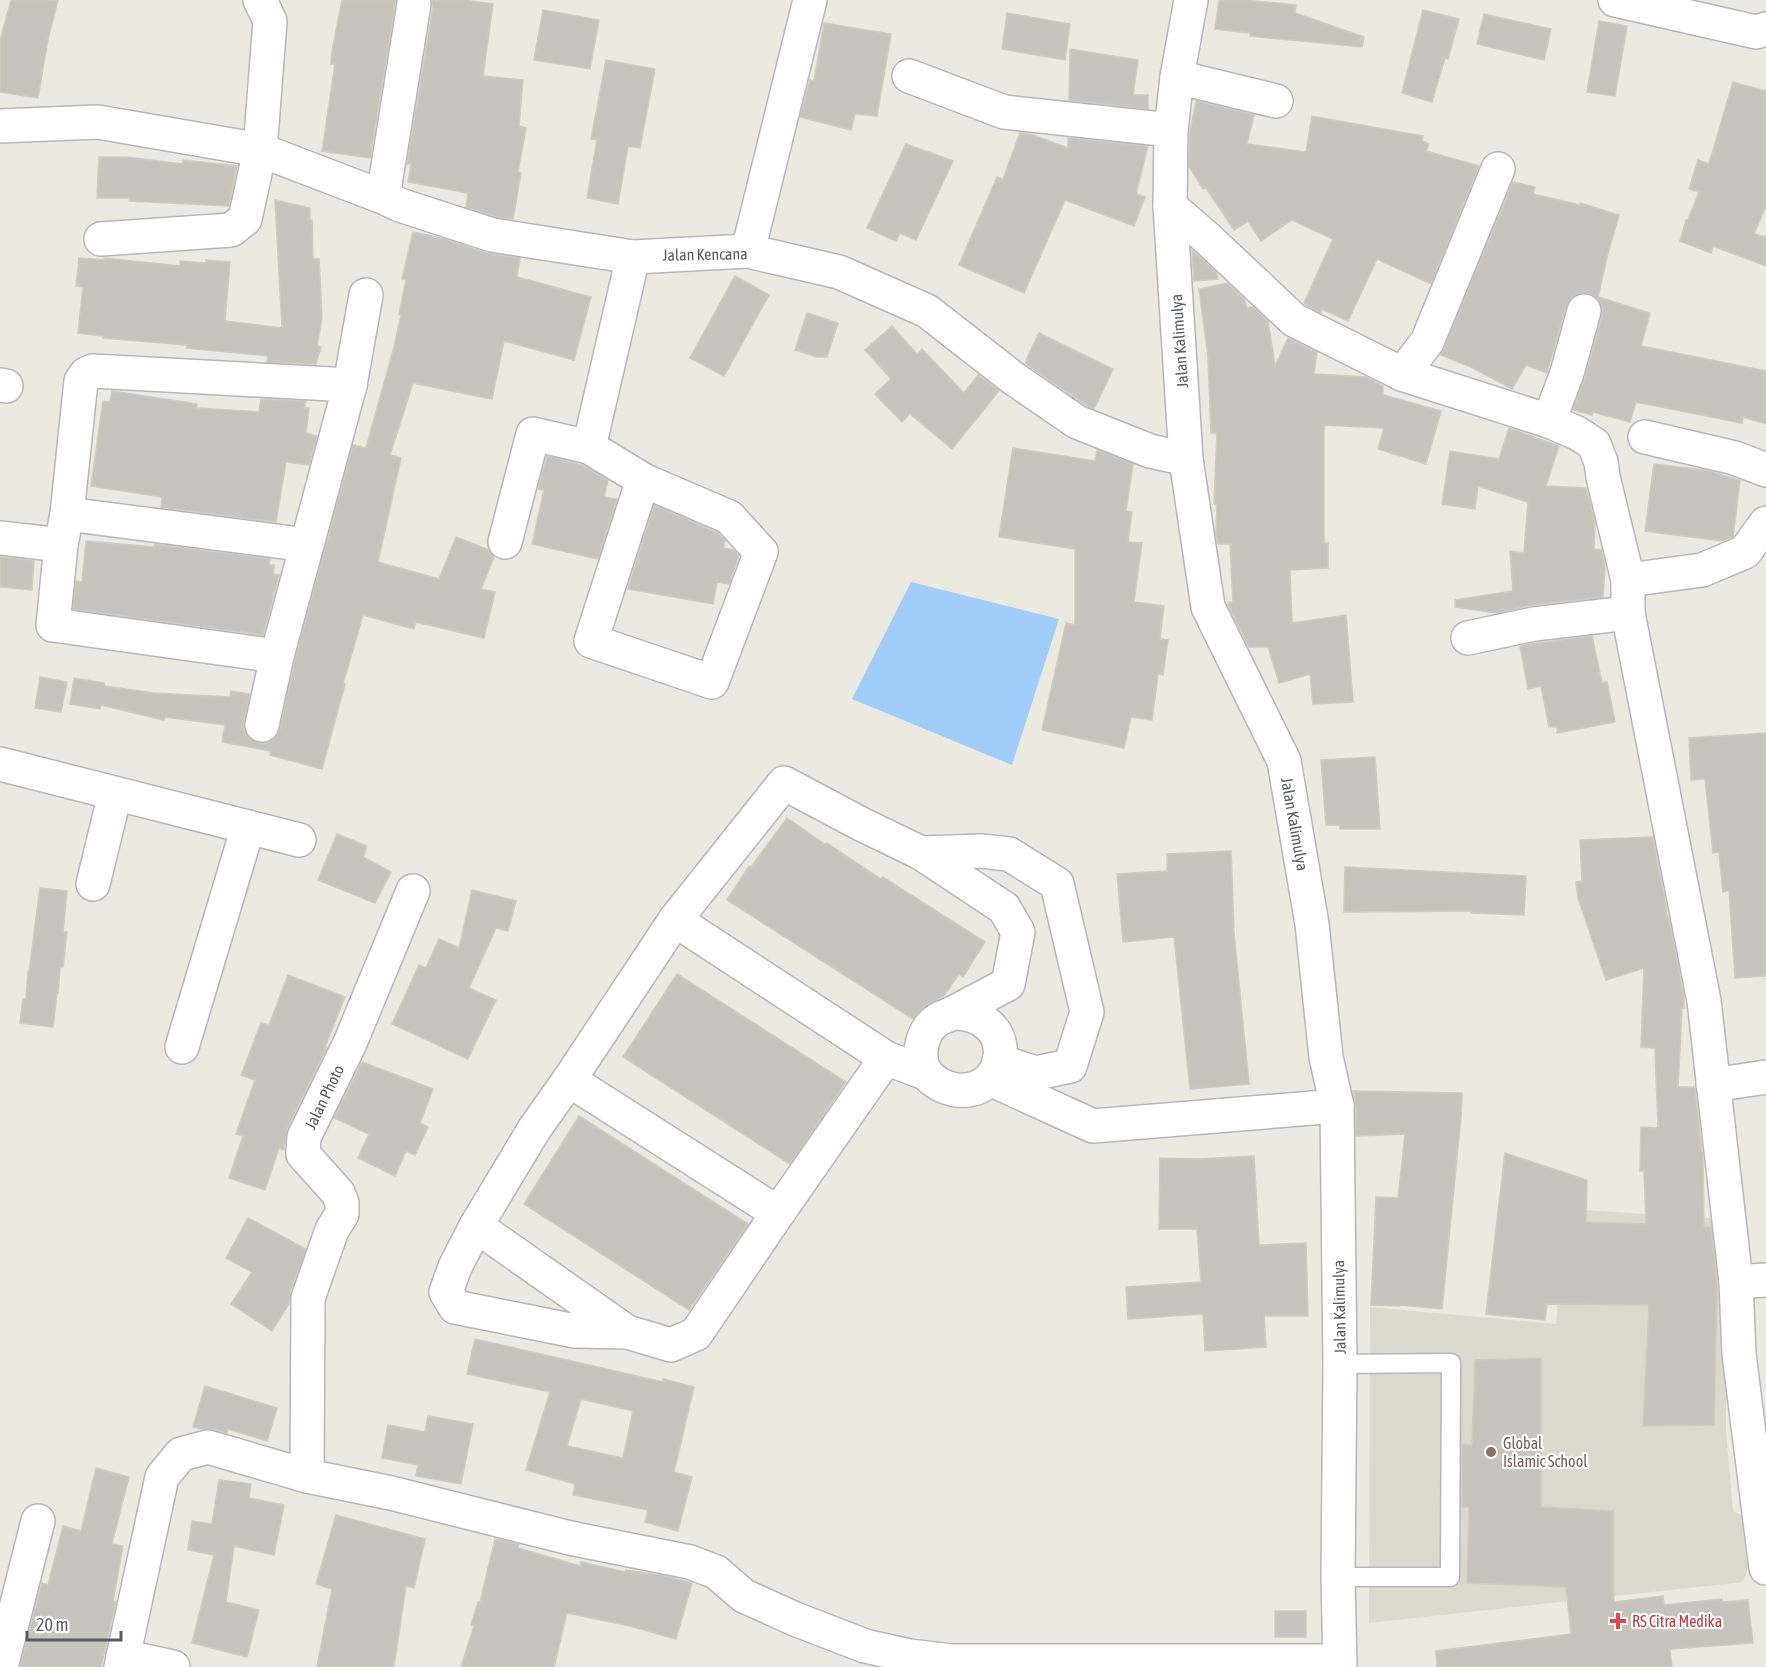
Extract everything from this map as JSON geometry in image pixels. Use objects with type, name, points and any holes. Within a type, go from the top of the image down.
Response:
[{"type":"street","points":[[101,239],[231,230],[245,219],[260,150],[270,21],[260,0]]},
{"type":"street","points":[[748,251],[810,0]]},
{"type":"street","name":"Jalan Kalimulya","points":[[1191,0],[1177,77],[1171,130],[1170,206],[1186,459],[1208,607],[1284,761],[1312,924],[1326,1057],[1337,1106],[1340,1364],[1339,1664]]},
{"type":"street","points":[[1615,0],[1756,32],[1766,29]]},
{"type":"street","points":[[383,197],[414,4]]},
{"type":"street","points":[[909,76],[1004,112],[1171,130]]},
{"type":"street","points":[[1177,77],[1276,100]]},
{"type":"street","name":"Jalan Kencana","points":[[0,126],[98,122],[260,150],[400,205],[492,234],[633,256],[748,251],[839,272],[927,311],[1013,378],[1077,422],[1150,451],[1186,459]]},
{"type":"street","points":[[1402,374],[1427,342],[1498,169]]},
{"type":"street","points":[[1170,206],[1294,320],[1402,374],[1549,421],[1577,433],[1594,444],[1601,462],[1628,580],[1629,613],[1704,1001],[1713,1085],[1751,1281],[1739,1354],[1766,1568]]},
{"type":"street","points":[[589,447],[633,256]]},
{"type":"street","points":[[262,726],[277,656],[350,385],[366,295]]},
{"type":"street","points":[[1549,421],[1567,373],[1584,311]]},
{"type":"street","points":[[277,656],[53,625],[81,381],[86,374],[93,371],[350,385]]},
{"type":"street","points":[[505,542],[533,434],[589,447],[645,481],[729,517],[761,552],[712,682],[591,641],[638,495],[645,481]]},
{"type":"street","points":[[1645,436],[1735,458],[1766,470]]},
{"type":"street","points":[[1628,580],[1702,570],[1713,566],[1745,552],[1766,523]]},
{"type":"street","points":[[0,538],[64,530],[307,545]]},
{"type":"street","points":[[1468,638],[1534,624],[1629,613]]},
{"type":"street","points":[[0,764],[298,840]]},
{"type":"street","points":[[886,1058],[696,1334],[671,1345],[627,1332],[575,1331],[455,1306],[446,1292],[455,1267],[476,1226],[535,1128],[675,920],[784,783],[921,853],[1004,908],[1018,932],[1008,984],[936,1020],[925,1033],[921,1060],[925,1072]]},
{"type":"street","points":[[93,884],[115,794]]},
{"type":"street","points":[[182,1047],[248,827]]},
{"type":"street","points":[[921,853],[982,851],[1009,854],[1057,884],[1087,1012],[1070,1066],[1036,1072],[994,1070]]},
{"type":"street","name":"Jalan Photo","points":[[307,1476],[308,1298],[332,1230],[342,1214],[342,1203],[338,1193],[303,1154],[304,1137],[350,1043],[413,891]]},
{"type":"street","points":[[675,920],[886,1058],[925,1072],[936,1083],[952,1089],[963,1090],[979,1087],[994,1070],[1000,1052],[994,1031],[977,1017],[965,1013],[953,1013]]},
{"type":"street","points":[[994,1070],[1093,1126],[1337,1106]]},
{"type":"street","points":[[1713,1085],[1766,1077]]},
{"type":"street","points":[[569,1080],[778,1213]]},
{"type":"street","points":[[476,1226],[627,1332]]},
{"type":"street","points":[[1739,1354],[1766,1378]]},
{"type":"street","points":[[172,1667],[122,1662],[162,1477],[181,1454],[208,1447],[307,1476],[391,1493],[570,1538],[690,1562],[716,1572],[744,1596],[795,1619],[865,1646],[910,1656],[963,1661],[1339,1664]]},
{"type":"street","points":[[1,1667],[38,1521]]},
{"type":"lane","points":[[1338,1577],[1450,1577],[1451,1363],[1340,1364]]},
{"type":"shaded area","name":"Global Islamic School","points":[[1567,1209],[1725,1219],[1726,1431],[1733,1511],[1751,1520],[1753,1555],[1743,1582],[1369,1623],[1370,1307],[1556,1324]]},
{"type":"water","points":[[911,582],[1059,619],[1012,765],[852,699]]},
{"type":"building","points":[[11,0],[58,0],[48,39],[38,98],[0,92],[0,41]]},
{"type":"building","points":[[342,0],[396,0],[370,158],[322,151],[335,64],[331,64],[332,51]]},
{"type":"building","points":[[432,0],[462,0],[493,4],[483,76],[523,80],[519,126],[526,128],[513,219],[496,217],[466,207],[468,193],[408,182],[411,164],[407,164],[433,7]]},
{"type":"building","points":[[1219,0],[1296,5],[1295,13],[1364,37],[1362,47],[1250,36],[1250,33],[1215,29]]},
{"type":"building","points":[[543,10],[599,20],[590,69],[534,60]]},
{"type":"building","points":[[1423,10],[1459,19],[1448,59],[1445,58],[1432,102],[1402,93]]},
{"type":"building","points":[[1007,13],[1070,24],[1065,60],[1002,49]]},
{"type":"building","points":[[1484,14],[1551,29],[1544,60],[1477,44]]},
{"type":"building","points":[[1599,21],[1627,26],[1615,96],[1587,92]]},
{"type":"building","points":[[824,23],[891,34],[877,116],[855,114],[851,130],[800,117],[810,80],[814,81]]},
{"type":"building","points":[[1070,49],[1138,60],[1133,95],[1148,95],[1148,109],[1069,100]]},
{"type":"building","points":[[606,60],[655,69],[640,148],[628,146],[618,204],[587,198],[597,140],[591,139]]},
{"type":"building","points":[[1733,82],[1766,91],[1766,206],[1754,234],[1766,237],[1766,266],[1713,246],[1711,253],[1680,241],[1686,220],[1688,220],[1699,192],[1689,189],[1698,160],[1709,164]]},
{"type":"building","points":[[1196,101],[1254,115],[1247,144],[1306,152],[1312,116],[1423,136],[1422,141],[1429,144],[1426,151],[1479,166],[1431,284],[1377,259],[1348,321],[1322,309],[1321,313],[1305,304],[1333,239],[1292,220],[1261,241],[1248,221],[1234,230],[1189,166],[1190,131]]},
{"type":"building","points":[[1020,133],[1030,134],[1068,148],[1068,138],[1148,146],[1136,194],[1145,197],[1134,226],[1065,200],[1024,293],[959,265],[997,177],[1003,179]]},
{"type":"building","points":[[906,144],[953,161],[916,240],[900,233],[896,241],[867,228]]},
{"type":"building","points":[[99,157],[126,157],[183,164],[183,160],[237,166],[229,206],[129,201],[129,198],[97,198]]},
{"type":"building","points":[[1513,182],[1535,187],[1533,194],[1580,205],[1580,203],[1619,215],[1598,297],[1650,313],[1641,346],[1766,371],[1766,424],[1743,417],[1742,423],[1636,402],[1630,422],[1593,412],[1592,415],[1573,410],[1585,378],[1602,316],[1602,307],[1598,298],[1588,293],[1580,293],[1571,297],[1566,306],[1547,373],[1526,365],[1512,389],[1471,367],[1441,355]]},
{"type":"building","points":[[275,200],[310,208],[313,259],[319,259],[322,318],[317,346],[321,347],[316,364],[267,362],[268,356],[187,348],[187,345],[103,338],[103,336],[78,333],[83,287],[76,286],[79,258],[104,260],[104,258],[180,266],[180,261],[230,262],[225,321],[282,328]]},
{"type":"building","points":[[413,232],[445,239],[486,253],[520,258],[517,277],[591,297],[574,360],[504,341],[492,399],[413,383],[390,455],[401,458],[378,562],[439,579],[456,537],[489,550],[494,557],[481,589],[495,592],[484,638],[416,622],[414,629],[363,615],[322,769],[270,755],[271,751],[222,742],[225,725],[165,717],[164,720],[101,705],[100,709],[70,704],[74,678],[104,683],[104,686],[154,693],[230,697],[231,691],[250,694],[244,730],[249,738],[259,743],[268,743],[276,737],[280,729],[295,660],[353,445],[366,448],[394,347],[406,280],[402,279]]},
{"type":"building","points":[[1192,250],[1217,273],[1218,279],[1194,281]]},
{"type":"building","points":[[735,276],[769,295],[724,376],[690,358]]},
{"type":"building","points":[[1227,283],[1244,299],[1247,308],[1253,307],[1268,321],[1275,366],[1288,338],[1317,352],[1314,374],[1366,377],[1383,386],[1383,395],[1441,411],[1426,464],[1378,449],[1384,428],[1324,425],[1324,543],[1328,543],[1328,568],[1290,570],[1292,623],[1346,615],[1353,702],[1313,704],[1310,674],[1279,683],[1268,647],[1249,647],[1228,605],[1228,602],[1233,602],[1230,544],[1218,544],[1216,534],[1217,504],[1214,504],[1217,433],[1211,433],[1208,357],[1199,289]]},
{"type":"building","points":[[807,313],[838,323],[827,357],[817,357],[795,350]]},
{"type":"building","points":[[892,326],[917,354],[922,349],[964,393],[978,375],[999,391],[952,449],[910,414],[902,422],[875,394],[891,379],[865,350]]},
{"type":"building","points":[[1039,333],[1113,369],[1094,409],[1026,364]]},
{"type":"building","points":[[112,391],[197,404],[197,408],[259,412],[261,399],[306,401],[304,408],[309,408],[306,433],[317,436],[309,465],[286,462],[276,522],[161,507],[162,497],[91,486],[103,401],[110,402]]},
{"type":"building","points":[[1509,428],[1559,446],[1546,486],[1586,488],[1595,523],[1594,549],[1601,550],[1605,566],[1603,597],[1532,605],[1497,613],[1455,607],[1455,600],[1513,591],[1510,551],[1524,553],[1528,502],[1478,486],[1475,509],[1442,504],[1450,451],[1499,459]]},
{"type":"building","points":[[1013,448],[1095,461],[1097,450],[1133,464],[1126,511],[1132,512],[1128,542],[1142,543],[1134,602],[1164,606],[1160,639],[1168,640],[1163,675],[1158,674],[1152,720],[1131,717],[1124,748],[1042,730],[1066,623],[1075,625],[1075,549],[999,537]]},
{"type":"building","points":[[547,456],[582,465],[608,480],[604,497],[617,499],[598,559],[532,544],[544,490],[538,489]]},
{"type":"building","points":[[1654,464],[1705,470],[1740,480],[1733,537],[1722,541],[1645,531]]},
{"type":"building","points":[[654,505],[718,533],[725,540],[723,548],[734,550],[739,556],[729,584],[717,582],[713,604],[628,589]]},
{"type":"building","points":[[86,541],[154,547],[155,544],[270,559],[269,565],[274,565],[273,574],[279,575],[263,635],[73,609],[76,581],[82,582]]},
{"type":"building","points":[[0,557],[34,561],[32,590],[0,587]]},
{"type":"building","points":[[1592,636],[1602,683],[1607,682],[1615,722],[1557,733],[1557,727],[1549,727],[1541,686],[1528,689],[1520,646]]},
{"type":"building","points":[[40,677],[67,682],[61,712],[35,708]]},
{"type":"building","points":[[1766,733],[1766,976],[1735,978],[1729,890],[1723,892],[1719,852],[1713,853],[1705,779],[1691,780],[1689,738]]},
{"type":"building","points":[[1375,757],[1380,829],[1340,829],[1340,825],[1326,825],[1321,760]]},
{"type":"building","points":[[787,818],[826,845],[827,843],[881,879],[883,877],[985,942],[963,977],[959,974],[944,996],[926,1005],[913,1019],[727,900],[749,866],[751,867]]},
{"type":"building","points":[[337,834],[367,846],[363,857],[391,872],[375,903],[318,880]]},
{"type":"building","points":[[1653,837],[1684,997],[1678,1087],[1694,1087],[1695,1090],[1703,1160],[1704,1227],[1711,1227],[1717,1283],[1714,1425],[1643,1426],[1649,1305],[1547,1304],[1545,1320],[1486,1314],[1505,1153],[1587,1180],[1586,1222],[1646,1224],[1644,1171],[1640,1171],[1641,1127],[1658,1128],[1655,1048],[1641,1047],[1644,968],[1606,980],[1578,898],[1576,882],[1582,881],[1580,840]]},
{"type":"building","points":[[1231,851],[1234,933],[1249,1084],[1190,1089],[1174,937],[1123,942],[1117,874],[1167,871],[1167,854]]},
{"type":"building","points":[[1345,867],[1526,876],[1524,915],[1471,913],[1472,911],[1344,912]]},
{"type":"building","points":[[40,888],[67,891],[63,932],[67,932],[63,967],[60,967],[53,1027],[20,1023],[23,999],[26,999]]},
{"type":"building","points":[[472,890],[516,901],[508,931],[496,928],[469,988],[496,1000],[468,1059],[392,1024],[419,965],[426,968],[439,939],[459,948]]},
{"type":"building","points":[[677,974],[846,1082],[790,1164],[623,1057]]},
{"type":"building","points":[[288,975],[345,997],[325,1047],[327,1047],[287,1129],[284,1150],[279,1148],[265,1190],[229,1178],[243,1136],[236,1134],[255,1080],[241,1075],[261,1023],[269,1025]]},
{"type":"building","points":[[362,1062],[433,1089],[420,1123],[428,1127],[415,1155],[406,1151],[395,1176],[358,1158],[369,1134],[334,1118]]},
{"type":"building","points":[[1353,1091],[1462,1093],[1442,1309],[1371,1305],[1376,1197],[1398,1198],[1405,1134],[1356,1136],[1356,1106]]},
{"type":"building","points":[[579,1116],[748,1224],[689,1310],[524,1204]]},
{"type":"building","points":[[1254,1156],[1259,1245],[1306,1243],[1308,1316],[1264,1316],[1266,1347],[1205,1351],[1203,1314],[1128,1319],[1126,1287],[1201,1282],[1197,1229],[1159,1229],[1160,1158],[1198,1159]]},
{"type":"building","points":[[248,1218],[306,1249],[290,1292],[289,1304],[272,1331],[231,1304],[252,1272],[226,1258]]},
{"type":"building","points":[[475,1339],[694,1387],[674,1472],[692,1477],[678,1531],[645,1522],[648,1510],[573,1495],[575,1484],[526,1470],[550,1392],[467,1374]],"holes":[[[581,1399],[633,1411],[623,1458],[567,1446]]]},
{"type":"building","points":[[1541,1358],[1541,1507],[1614,1511],[1614,1602],[1663,1596],[1664,1605],[1722,1599],[1722,1602],[1748,1600],[1753,1643],[1670,1649],[1672,1667],[1437,1667],[1436,1651],[1571,1634],[1566,1587],[1467,1583],[1469,1507],[1462,1507],[1462,1444],[1472,1445],[1475,1360]]},
{"type":"building","points":[[205,1386],[277,1408],[267,1441],[228,1429],[227,1433],[193,1427]]},
{"type":"building","points":[[428,1416],[473,1424],[461,1484],[416,1476],[418,1465],[382,1458],[388,1425],[425,1432]]},
{"type":"building","points":[[96,1468],[129,1477],[112,1544],[123,1546],[113,1601],[116,1602],[101,1667],[20,1667],[42,1583],[48,1585],[63,1526],[81,1531]]},
{"type":"building","points":[[219,1480],[251,1484],[249,1498],[284,1505],[274,1555],[234,1546],[226,1602],[259,1610],[247,1657],[192,1643],[214,1555],[188,1550],[192,1521],[212,1524]]},
{"type":"building","points":[[336,1515],[425,1539],[414,1588],[406,1586],[394,1667],[317,1667],[332,1589],[316,1584]]},
{"type":"building","points":[[495,1539],[519,1544],[518,1548],[580,1566],[581,1562],[625,1572],[626,1570],[666,1576],[692,1583],[676,1639],[630,1626],[567,1613],[554,1667],[461,1667],[474,1626],[471,1625],[478,1602],[480,1602]]},
{"type":"building","points":[[1275,1611],[1306,1611],[1306,1637],[1275,1637]]},
{"type":"place","name":"Global Islamic School","points":[[1491,1452]]},
{"type":"place","name":"RS Citra Medika","points":[[1618,1621]]}]
